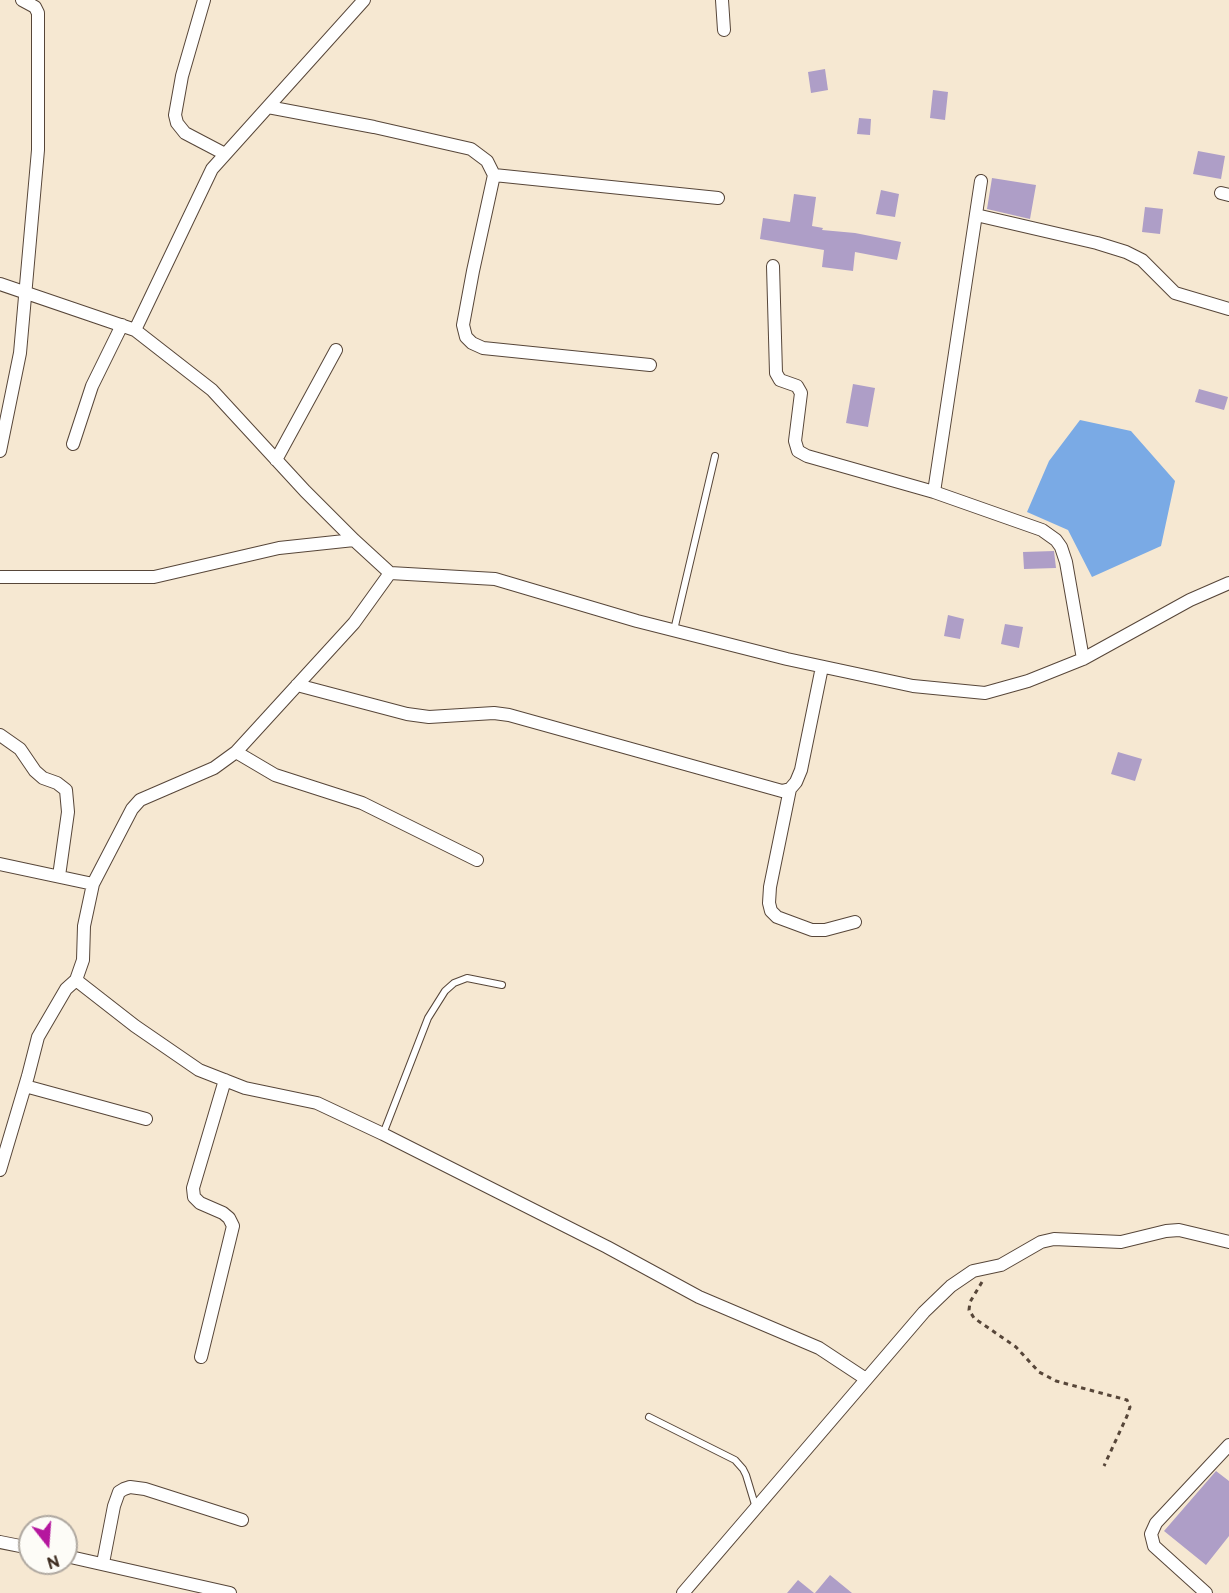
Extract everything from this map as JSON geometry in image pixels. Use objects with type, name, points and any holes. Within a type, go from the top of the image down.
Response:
[{"type":"street","points":[[0,451],[20,353],[38,150],[39,13],[35,7],[22,0]]},
{"type":"street","points":[[204,0],[182,76],[175,116],[177,123],[185,133],[225,154]]},
{"type":"street","points":[[135,330],[212,169],[364,0]]},
{"type":"street","points":[[722,0],[724,30]]},
{"type":"street","points":[[268,107],[471,150],[487,161],[494,175],[463,325],[466,337],[472,343],[483,348],[650,365]]},
{"type":"street","points":[[494,175],[718,198]]},
{"type":"street","points":[[934,492],[981,182]]},
{"type":"street","points":[[976,215],[1126,252],[1142,260],[1175,293],[1229,309]]},
{"type":"street","points":[[773,266],[776,373],[780,380],[797,386],[801,393],[795,441],[798,451],[807,456],[934,492],[1042,530],[1056,540],[1066,562],[1083,659]]},
{"type":"street","points":[[0,284],[135,330],[212,390],[276,460],[354,540],[390,573],[495,579],[637,621],[822,667],[913,686],[985,693],[1028,681],[1083,659],[1190,600],[1229,583]]},
{"type":"street","points":[[73,444],[92,386],[122,325]]},
{"type":"street","points":[[276,460],[336,350]]},
{"type":"street","points":[[0,577],[154,577],[279,548],[354,540]]},
{"type":"street","points":[[1,1164],[38,1037],[66,988],[76,980],[83,960],[84,926],[93,884],[132,809],[140,800],[214,768],[236,752],[354,623],[390,573]]},
{"type":"street","points":[[822,667],[801,770],[790,789],[769,903],[771,911],[777,917],[812,930],[825,930],[855,922]]},
{"type":"street","points":[[297,685],[407,714],[429,717],[494,713],[509,715],[772,790],[790,789]]},
{"type":"street","points":[[0,735],[20,748],[35,771],[43,778],[57,783],[66,790],[68,812],[59,876]]},
{"type":"street","points":[[236,752],[274,775],[362,803],[477,860]]},
{"type":"street","points":[[0,864],[93,884]]},
{"type":"street","points":[[76,980],[135,1026],[199,1070],[245,1088],[317,1103],[607,1247],[699,1297],[819,1348],[866,1379]]},
{"type":"street","points":[[201,1358],[233,1226],[223,1213],[200,1203],[194,1197],[193,1188],[225,1080]]},
{"type":"street","points":[[25,1086],[146,1119]]},
{"type":"street","points":[[683,1593],[924,1312],[951,1286],[973,1271],[994,1266],[1014,1258],[1041,1242],[1054,1239],[1121,1242],[1179,1230],[1229,1242]]},
{"type":"street","points":[[1206,1593],[1155,1545],[1151,1534],[1156,1523],[1229,1445]]},
{"type":"street","points":[[103,1563],[114,1506],[119,1492],[130,1487],[242,1520]]},
{"type":"street","points":[[0,1542],[18,1546]]},
{"type":"street","points":[[78,1558],[230,1593]]},
{"type":"lane","points":[[674,630],[714,456]]},
{"type":"lane","points":[[383,1134],[428,1018],[441,995],[454,983],[467,978],[502,985]]},
{"type":"lane","points":[[649,1417],[735,1460],[744,1468],[756,1508]]},
{"type":"path","points":[[994,1266],[969,1302],[969,1310],[974,1318],[1016,1347],[1045,1376],[1127,1401],[1130,1407],[1127,1416],[1104,1466]]},
{"type":"water","points":[[1080,420],[1131,431],[1175,481],[1161,546],[1092,577],[1068,530],[1027,512],[1049,461]]},
{"type":"building","points":[[825,69],[828,90],[811,93],[808,72]]},
{"type":"building","points":[[933,90],[948,92],[945,120],[930,118]]},
{"type":"building","points":[[859,118],[871,119],[870,135],[857,134]]},
{"type":"building","points":[[1198,151],[1225,156],[1221,179],[1193,174]]},
{"type":"building","points":[[992,178],[1036,185],[1030,219],[987,209]]},
{"type":"building","points":[[881,190],[899,194],[895,217],[876,214]]},
{"type":"building","points":[[794,194],[816,197],[812,226],[823,228],[822,230],[855,233],[901,242],[897,260],[855,252],[853,271],[822,267],[824,250],[760,239],[763,218],[790,222]]},
{"type":"building","points":[[1145,207],[1163,209],[1160,234],[1142,232]]},
{"type":"building","points":[[853,384],[875,388],[868,427],[846,423]]},
{"type":"building","points":[[1199,389],[1228,397],[1224,410],[1195,402]]},
{"type":"building","points":[[1054,551],[1056,568],[1024,569],[1023,552]]},
{"type":"building","points":[[948,615],[964,619],[960,639],[944,636]]},
{"type":"building","points":[[1005,624],[1023,627],[1019,648],[1001,644]]},
{"type":"building","points":[[1118,752],[1142,759],[1135,781],[1111,774]]},
{"type":"building","points":[[1216,1471],[1229,1481],[1229,1536],[1206,1565],[1164,1531]]},
{"type":"building","points":[[830,1575],[852,1593],[815,1593]]},
{"type":"building","points":[[798,1580],[814,1593],[787,1593]]}]
